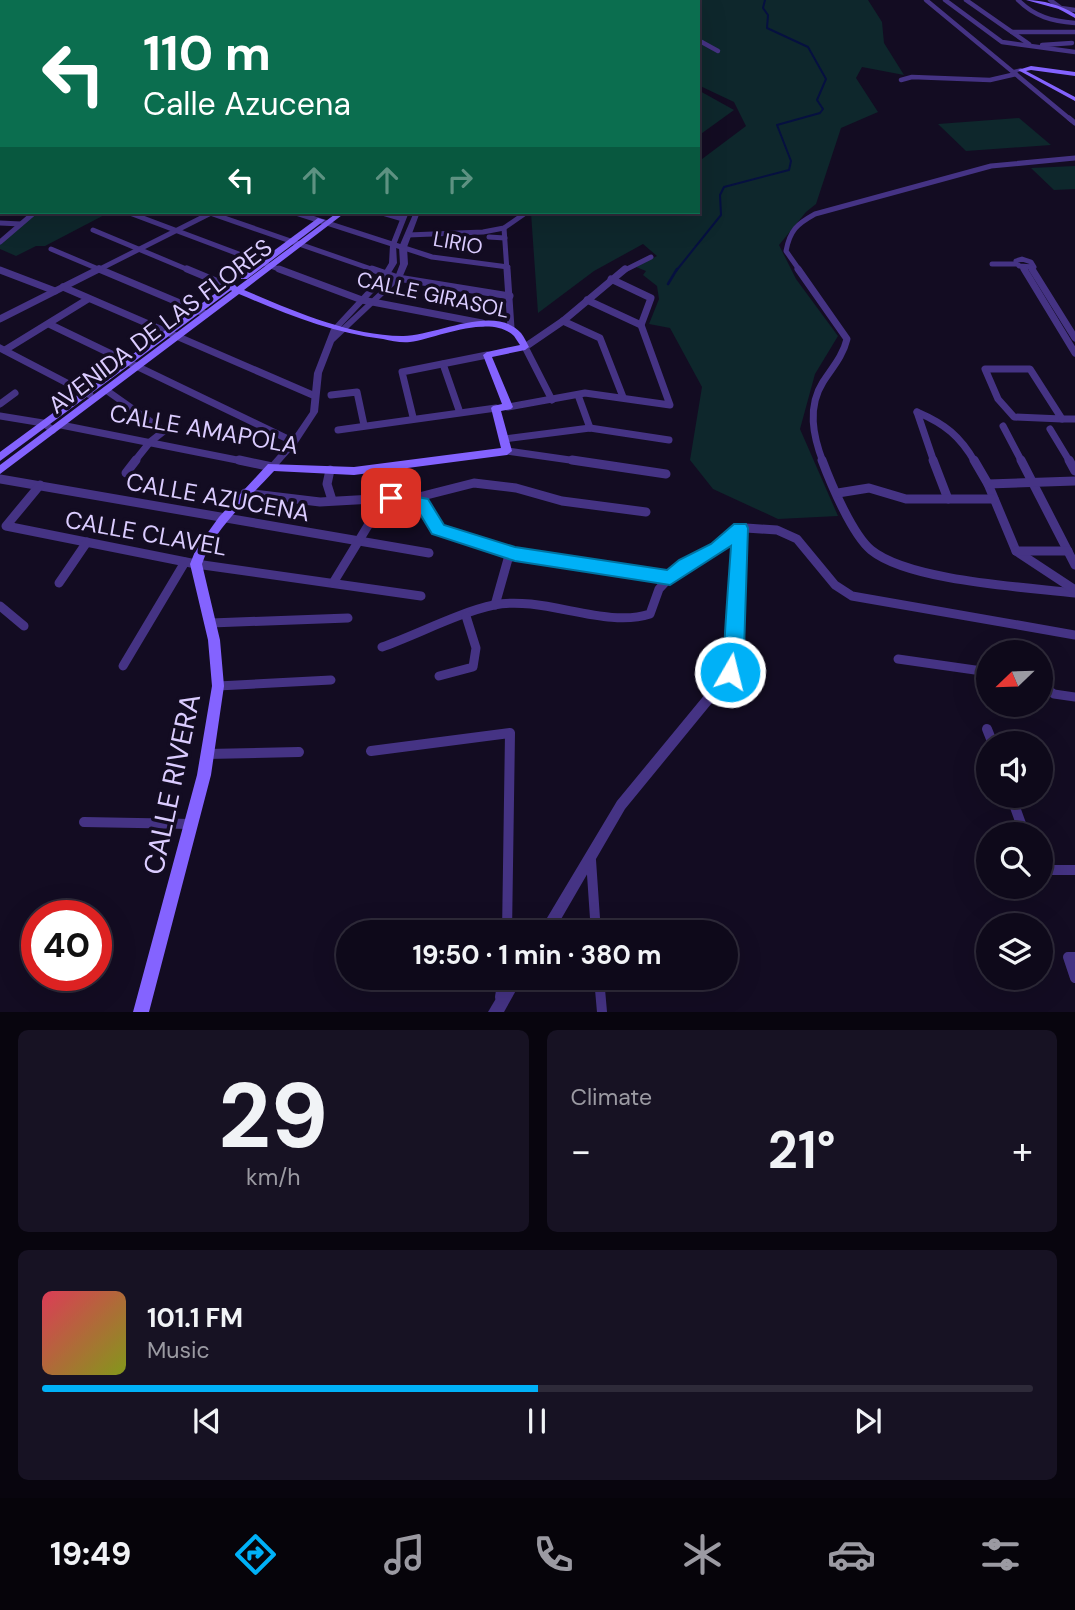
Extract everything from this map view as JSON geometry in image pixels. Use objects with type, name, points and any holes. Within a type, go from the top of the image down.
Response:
[{"type":"main road","points":[[1028,0],[1061,8],[1075,16]]},
{"type":"main road","points":[[1017,72],[1031,68],[1075,74]]},
{"type":"main road","points":[[1017,72],[1075,99]]},
{"type":"main road","name":"AVENIDA DE LAS FLORES","points":[[323,222],[329,214]]},
{"type":"main road","name":"AVENIDA DE LAS FLORES","points":[[0,470],[57,428],[91,396],[295,242],[338,214]]},
{"type":"main road","points":[[234,288],[340,330],[407,339],[482,323]]},
{"type":"main road","name":"CALLE GIRASOL","points":[[482,323],[511,328],[520,334],[525,348]]},
{"type":"main road","points":[[506,445],[496,408],[508,407],[487,355],[525,348]]},
{"type":"main road","name":"AVENIDA DE LAS FLORES","points":[[1,456],[43,423],[106,390],[134,364]]},
{"type":"main road","name":"CALLE AMAPOLA","points":[[272,467],[366,470],[506,445]]},
{"type":"main road","points":[[191,563],[223,520],[272,467]]},
{"type":"main road","name":"CALLE RIVERA","points":[[141,1012],[191,824],[207,754],[218,686],[211,623],[191,563]]},
{"type":"street","points":[[926,0],[1017,72],[1075,123]]},
{"type":"street","points":[[945,0],[991,37],[1002,42],[1075,52]]},
{"type":"street","points":[[966,0],[1032,46],[1072,43]]},
{"type":"street","points":[[1018,0],[1031,13],[1055,21],[1075,23]]},
{"type":"street","points":[[1052,1],[1062,0]]},
{"type":"street","points":[[1052,1],[1061,8],[1075,10]]},
{"type":"street","points":[[1012,32],[1075,32]]},
{"type":"street","points":[[700,41],[718,51]]},
{"type":"street","points":[[901,80],[912,77],[997,80],[1017,72]]},
{"type":"street","points":[[1075,158],[1013,162],[971,171],[815,214],[789,234],[786,251],[847,339],[846,349],[814,393],[813,429],[820,456],[860,536],[871,551],[889,562],[915,569],[1075,592]]},
{"type":"street","points":[[0,242],[33,214]]},
{"type":"street","name":"CALLE GIRASOL","points":[[132,214],[362,300],[482,323]]},
{"type":"street","points":[[0,319],[206,214]]},
{"type":"street","points":[[216,214],[398,278],[510,296]]},
{"type":"street","name":"LIRIO","points":[[299,214],[432,257],[508,267]]},
{"type":"street","points":[[272,467],[294,442],[314,412],[318,373],[333,341],[393,263],[393,245],[405,214]]},
{"type":"street","points":[[340,330],[398,278],[404,264],[404,247],[417,214]]},
{"type":"street","points":[[408,235],[461,235],[504,228],[524,214]]},
{"type":"street","points":[[0,223],[21,224]]},
{"type":"street","points":[[504,228],[511,328]]},
{"type":"street","points":[[93,230],[135,250],[234,288]]},
{"type":"street","points":[[489,237],[505,238]]},
{"type":"street","points":[[51,249],[201,313]]},
{"type":"street","points":[[552,400],[525,348],[563,321],[627,267],[651,257]]},
{"type":"street","points":[[992,264],[1032,268],[1075,338]]},
{"type":"street","points":[[1020,266],[1075,354]]},
{"type":"street","points":[[0,270],[8,270],[55,291]]},
{"type":"street","points":[[508,407],[578,395],[623,397],[670,405],[641,325],[650,298],[611,279]]},
{"type":"street","points":[[63,287],[315,396]]},
{"type":"street","points":[[2,349],[88,299]]},
{"type":"street","points":[[587,300],[641,325]]},
{"type":"street","points":[[0,311],[9,315]]},
{"type":"street","points":[[563,321],[600,338],[623,397]]},
{"type":"street","points":[[49,324],[294,442]]},
{"type":"street","points":[[1065,337],[1075,338]]},
{"type":"street","points":[[2,349],[91,396]]},
{"type":"street","points":[[413,417],[402,372],[487,355]]},
{"type":"street","points":[[443,364],[459,410]]},
{"type":"street","points":[[1062,419],[1030,369],[985,369],[1010,416],[1020,419],[1062,419],[1075,418]]},
{"type":"street","points":[[106,390],[164,430],[150,442],[126,473]]},
{"type":"street","points":[[331,395],[358,392],[364,425]]},
{"type":"street","points":[[0,404],[15,393]]},
{"type":"street","points":[[578,395],[590,428]]},
{"type":"street","points":[[338,430],[459,410],[496,408]]},
{"type":"street","points":[[948,499],[929,455],[926,430],[917,412],[942,422],[962,439],[988,484],[1016,551],[1075,592]]},
{"type":"street","points":[[0,416],[57,428]]},
{"type":"street","points":[[1003,426],[1075,565]]},
{"type":"street","name":"CALLE AMAPOLA","points":[[57,428],[150,442],[272,467]]},
{"type":"street","points":[[506,445],[590,428],[669,440]]},
{"type":"street","points":[[1050,429],[1075,471]]},
{"type":"street","points":[[506,445],[666,474]]},
{"type":"street","points":[[1,456],[12,461]]},
{"type":"street","points":[[330,470],[327,484],[332,500]]},
{"type":"street","name":"CALLE AZUCENA","points":[[0,479],[429,554]]},
{"type":"street","points":[[988,484],[1075,481]]},
{"type":"street","points":[[332,583],[372,519],[407,500],[474,483],[516,488],[562,501],[646,512]]},
{"type":"street","name":"CALLE CLAVEL","points":[[40,485],[6,526],[191,563],[421,596]]},
{"type":"street","points":[[838,493],[869,488],[906,499],[994,499]]},
{"type":"street","name":"CALLE AZUCENA","points":[[246,493],[320,502],[407,500]]},
{"type":"street","points":[[407,500],[422,504],[438,530],[515,554],[670,578]]},
{"type":"street","points":[[553,920],[621,805],[730,672],[735,650],[740,528]]},
{"type":"street","points":[[382,647],[495,605],[547,607],[635,619],[650,614],[659,589],[685,565],[717,549],[740,528],[768,528],[788,533],[797,540],[828,581],[852,596],[1075,635]]},
{"type":"street","points":[[60,583],[87,542]]},
{"type":"street","points":[[1016,551],[1068,551]]},
{"type":"street","points":[[495,605],[508,559],[515,554]]},
{"type":"street","points":[[123,666],[191,563]]},
{"type":"street","points":[[0,606],[24,626]]},
{"type":"street","points":[[439,677],[473,667],[476,648],[466,616]]},
{"type":"street","points":[[211,623],[348,618]]},
{"type":"street","points":[[898,659],[976,670]]},
{"type":"street","points":[[218,686],[331,680]]},
{"type":"street","points":[[1054,694],[1075,697]]},
{"type":"street","points":[[371,751],[510,733],[507,920]]},
{"type":"street","points":[[207,754],[299,752]]},
{"type":"street","points":[[85,822],[191,824]]},
{"type":"street","points":[[591,860],[595,920]]},
{"type":"street","points":[[1053,870],[1075,870]]},
{"type":"street","points":[[1075,957],[1068,957],[1075,978]]},
{"type":"street","points":[[497,1009],[501,990]]},
{"type":"street","points":[[497,1009],[509,990]]},
{"type":"street","points":[[600,990],[602,1012]]},
{"type":"green space","points":[[700,0],[868,0],[882,22],[884,43],[904,75],[862,67],[856,78],[878,112],[841,128],[816,204],[779,245],[796,279],[838,336],[815,374],[800,429],[838,516],[778,519],[713,489],[690,460],[702,387],[670,328],[649,324],[659,299],[657,286],[643,275],[646,271],[636,267],[657,256],[643,244],[594,271],[538,313],[531,214],[700,214],[700,160],[746,126],[734,102],[700,86]]},
{"type":"green space","points":[[700,91],[734,110],[700,135]]},
{"type":"green space","points":[[1019,118],[1051,145],[966,151],[938,124]]},
{"type":"green space","points":[[1075,166],[1075,189],[1054,190],[1031,168]]},
{"type":"green space","points":[[36,214],[106,214],[45,246],[36,246],[16,256],[0,249],[0,244]]},
{"type":"waterway","points":[[676,271],[721,215],[720,195],[724,187],[789,170],[791,161],[777,125],[820,113],[823,109],[817,100],[826,79],[808,47],[767,28],[768,15],[763,8],[765,0]]},
{"type":"waterway","points":[[668,284],[677,269]]},
{"type":"route","points":[[391,498],[422,504],[438,530],[515,554],[670,578],[685,565],[702,559],[717,549],[725,538],[740,528],[735,650],[730,672]]}]
